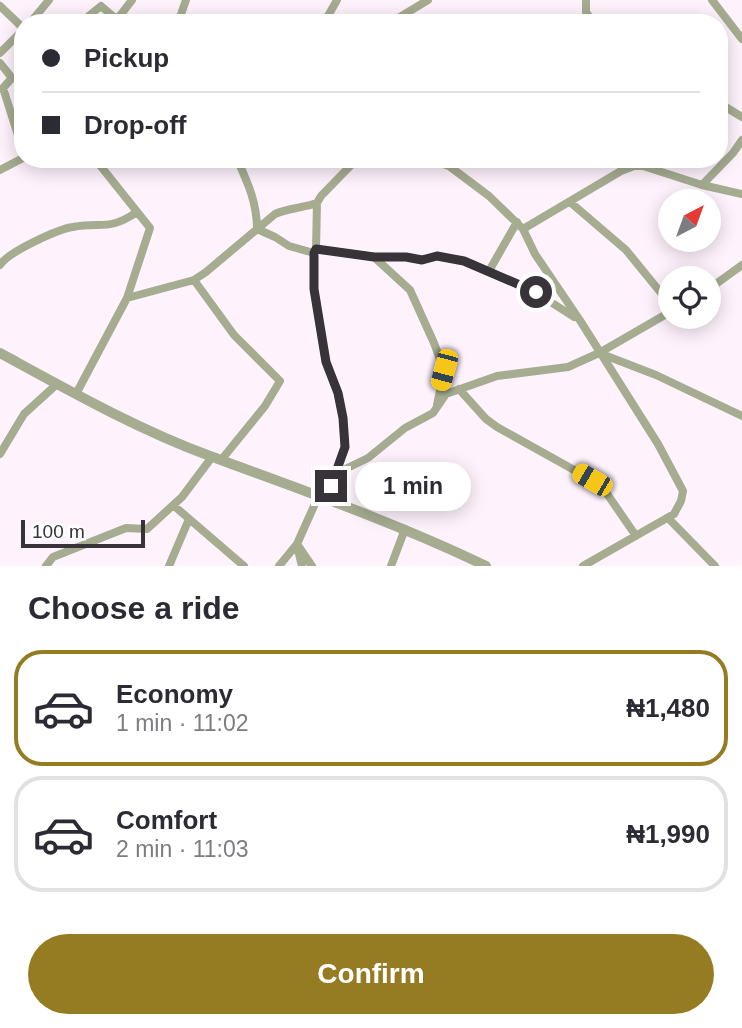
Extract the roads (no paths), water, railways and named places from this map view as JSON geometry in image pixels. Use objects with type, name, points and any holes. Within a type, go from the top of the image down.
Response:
[{"type":"street","points":[[37,14],[49,0]]},
{"type":"street","points":[[121,14],[132,0]]},
{"type":"street","points":[[405,14],[428,0]]},
{"type":"street","points":[[712,0],[723,14]]},
{"type":"street","points":[[0,6],[14,20]]},
{"type":"street","points":[[91,14],[101,6],[110,14]]},
{"type":"street","points":[[728,21],[742,39]]},
{"type":"street","points":[[0,53],[14,38]]},
{"type":"street","points":[[0,62],[12,78],[4,88],[14,121]]},
{"type":"street","points":[[728,158],[742,140]]},
{"type":"street","points":[[76,394],[127,298],[150,228],[102,168]]},
{"type":"street","points":[[241,168],[257,210],[257,229]]},
{"type":"street","points":[[279,566],[297,544],[337,473],[345,447],[343,418],[338,393],[326,362],[314,289],[317,203],[347,168]]},
{"type":"street","points":[[452,168],[489,196],[520,225],[535,254],[657,444],[683,491],[674,514],[583,566]]},
{"type":"street","points":[[489,271],[520,225],[570,202],[629,168]]},
{"type":"street","points":[[649,168],[702,185],[742,194]]},
{"type":"street","points":[[702,185],[718,168]]},
{"type":"street","points":[[570,202],[626,250],[658,289]]},
{"type":"street","points":[[127,298],[194,280],[275,215],[317,203]]},
{"type":"street","points":[[0,265],[9,254],[72,227],[115,225],[137,212]]},
{"type":"street","points":[[257,229],[289,246],[315,251],[422,260],[437,256],[464,261],[536,292],[581,322]]},
{"type":"street","points":[[374,257],[410,290],[434,343],[444,370],[437,407]]},
{"type":"street","points":[[721,280],[742,265]]},
{"type":"street","points":[[46,566],[53,557],[125,528],[147,529],[173,505],[265,406],[280,381],[234,335],[194,280]]},
{"type":"street","points":[[337,473],[368,458],[405,428],[433,413],[446,394],[498,376],[568,367],[599,353],[658,319]]},
{"type":"street","points":[[0,353],[76,394],[217,458],[426,537],[486,566]]},
{"type":"street","points":[[599,353],[656,374],[742,416]]},
{"type":"street","points":[[0,454],[24,414],[57,383]]},
{"type":"street","points":[[459,389],[486,419],[497,427],[601,485],[636,536]]},
{"type":"street","points":[[173,505],[244,566]]},
{"type":"street","points":[[169,566],[189,519]]},
{"type":"street","points":[[667,519],[715,566]]},
{"type":"street","points":[[391,566],[405,529]]},
{"type":"street","points":[[297,544],[302,566]]},
{"type":"street","points":[[297,544],[312,566]]}]
